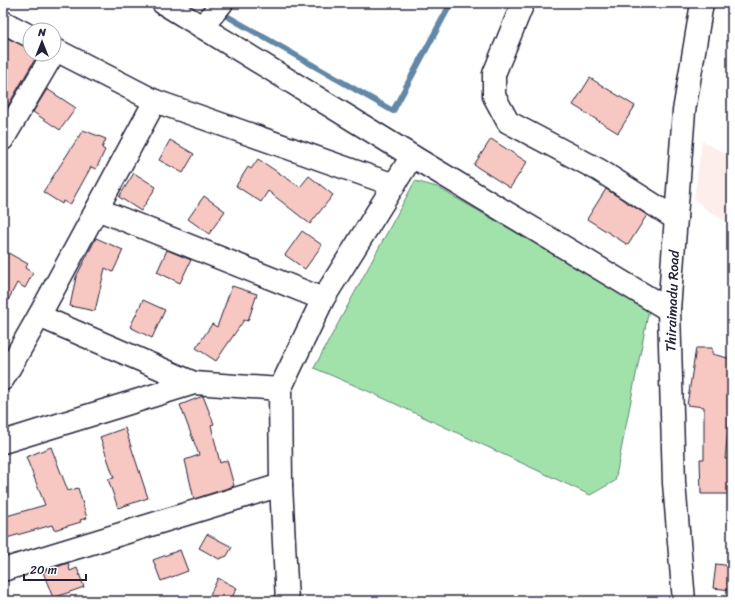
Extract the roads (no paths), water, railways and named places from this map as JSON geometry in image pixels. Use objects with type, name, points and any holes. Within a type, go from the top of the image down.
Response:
[{"type":"street","points":[[163,3],[213,15],[412,156],[669,310]]},
{"type":"street","points":[[523,3],[494,74],[494,96],[508,122],[599,170],[676,219]]},
{"type":"street","name":"Thiraimadu Road","points":[[684,601],[674,483],[669,310],[684,111],[702,3]]},
{"type":"street","points":[[3,22],[22,32]]},
{"type":"street","points":[[62,55],[155,102],[394,185]]},
{"type":"street","points":[[3,139],[48,62]]},
{"type":"street","points":[[3,379],[39,316],[155,102]]},
{"type":"street","points":[[287,601],[281,485],[280,389],[323,299],[412,156]]},
{"type":"street","points":[[97,209],[323,299]]},
{"type":"street","points":[[39,316],[194,383],[280,389]]},
{"type":"street","points":[[3,442],[194,383]]},
{"type":"street","points":[[3,570],[281,485]]},
{"type":"waterway","points":[[204,3],[393,111],[451,3]]}]
